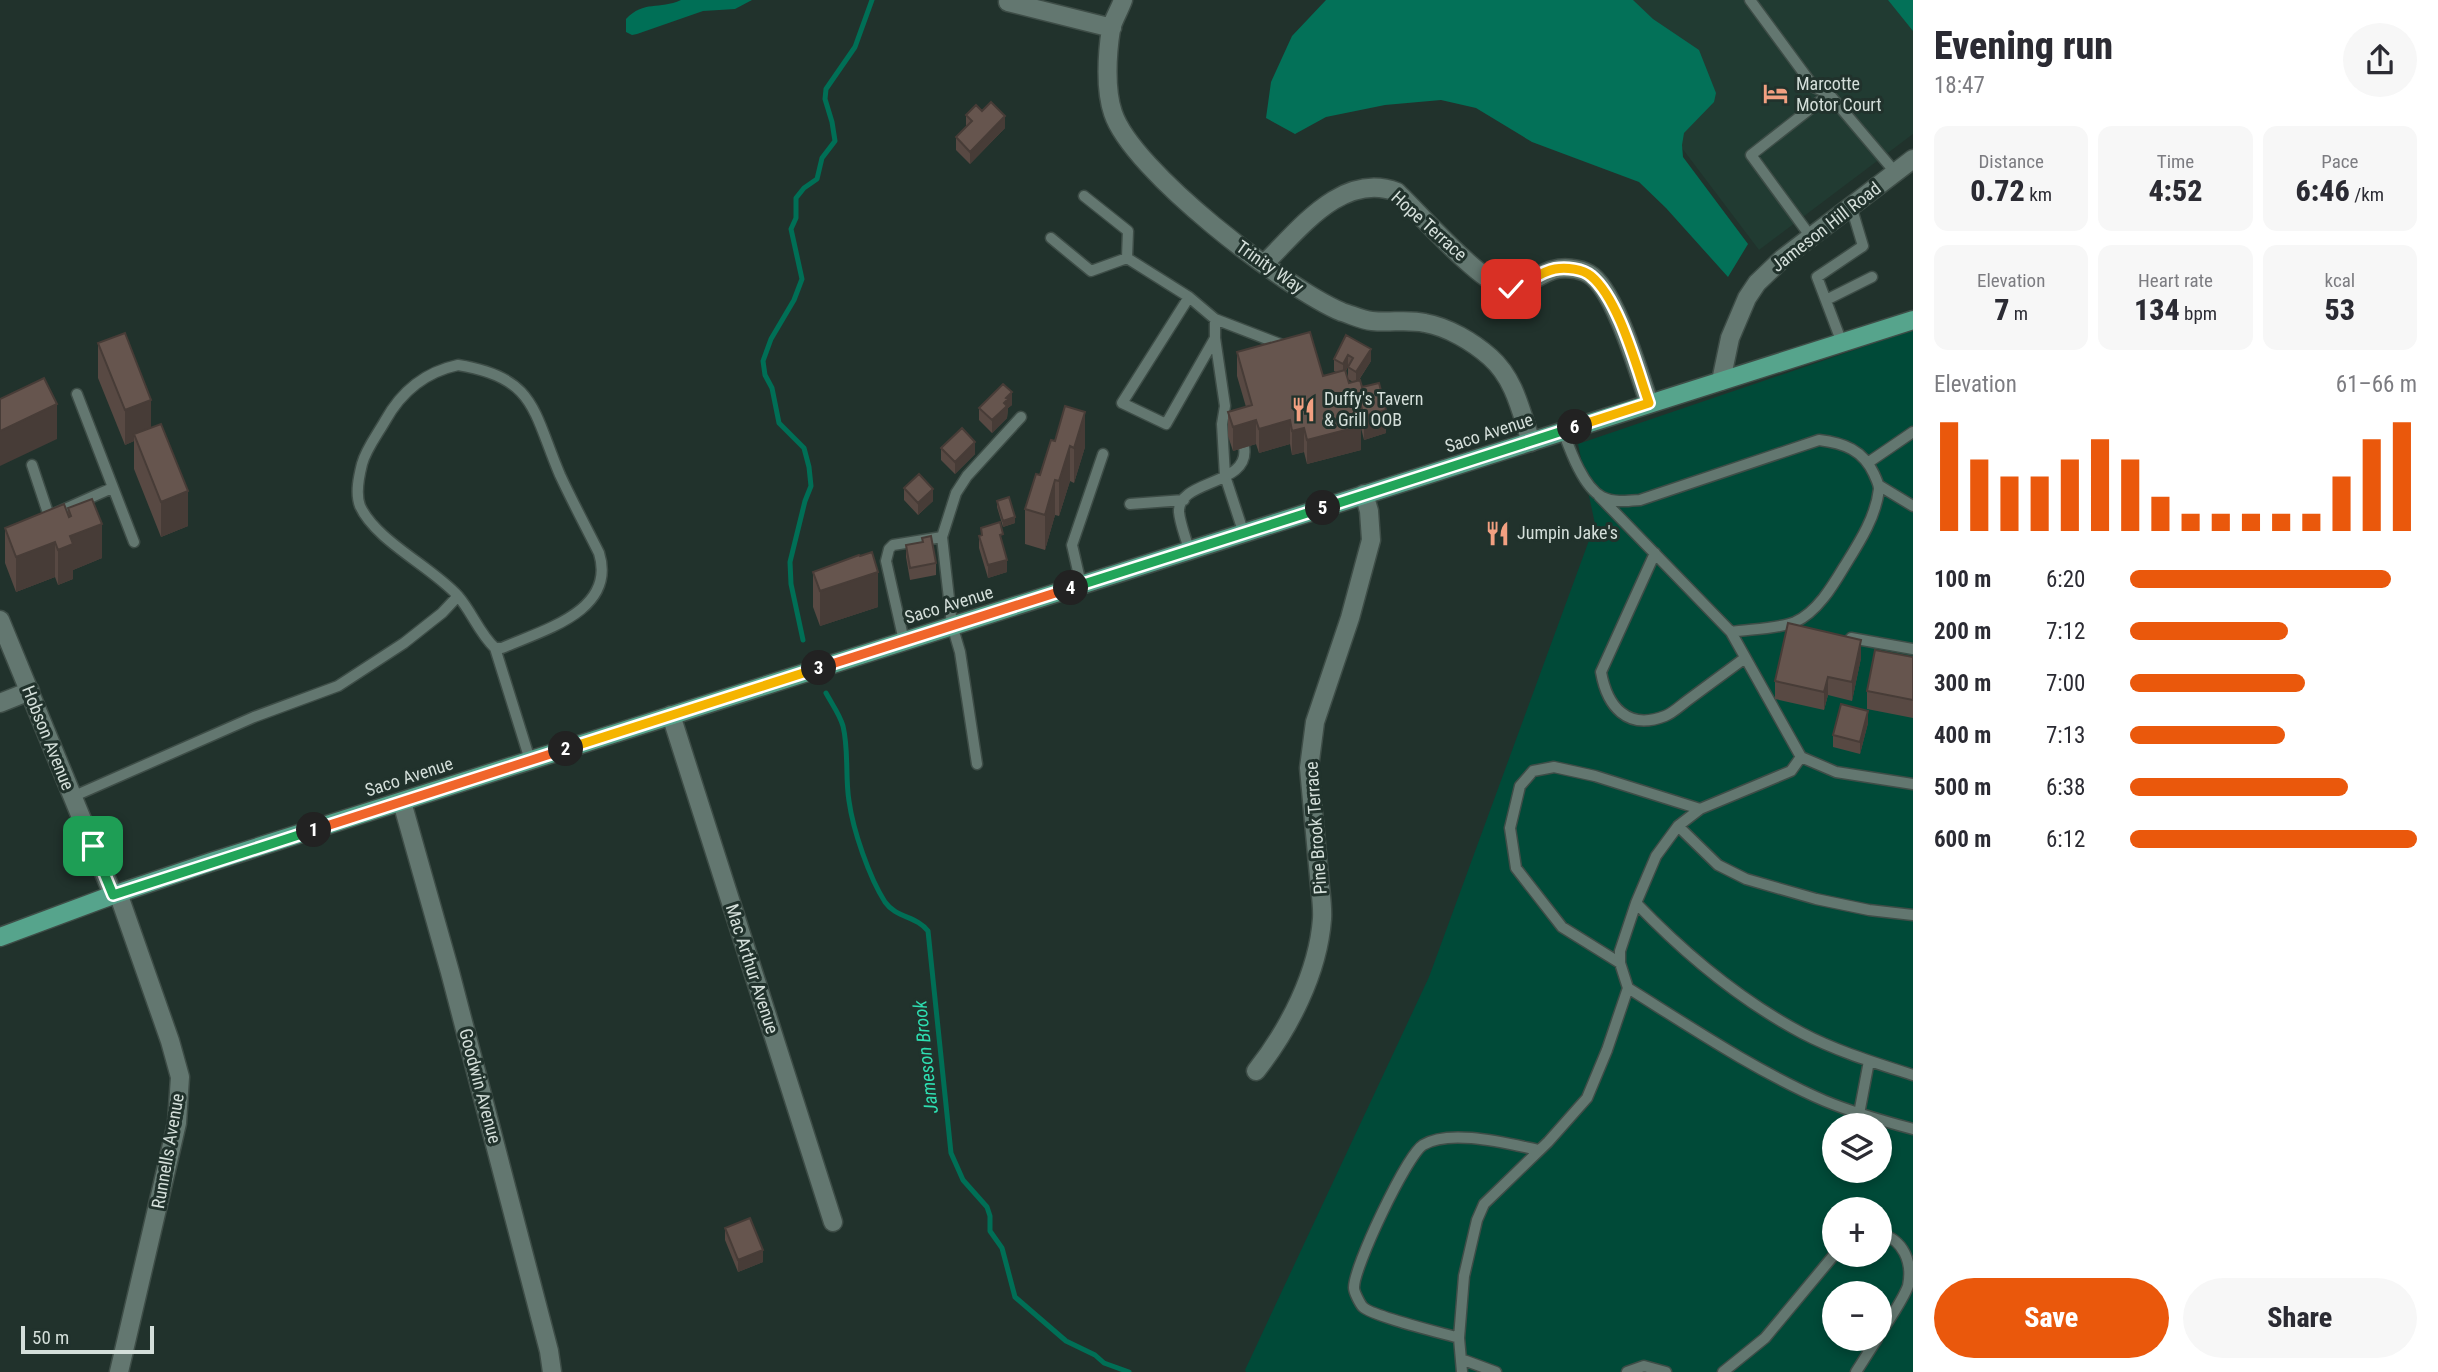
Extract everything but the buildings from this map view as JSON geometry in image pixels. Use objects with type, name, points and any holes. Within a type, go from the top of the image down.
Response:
[{"type":"main road","name":"Saco Avenue","points":[[0,937],[116,894],[530,760],[1913,320]]},
{"type":"street","name":"Trinity Way","points":[[1123,0],[1112,28],[1107,93],[1113,114],[1129,145],[1201,215],[1264,264],[1318,300],[1340,311],[1373,321],[1424,322],[1444,328],[1489,356],[1511,385],[1531,442]]},
{"type":"street","points":[[1008,2],[1112,28]]},
{"type":"street","name":"Jameson Hill Road","points":[[1721,381],[1730,338],[1747,298],[1757,284],[1782,259],[1913,159]]},
{"type":"street","name":"Hope Terrace","points":[[1264,264],[1335,199],[1363,187],[1384,187],[1397,192],[1469,262],[1502,287],[1511,289],[1542,273],[1557,269],[1572,268],[1589,274],[1611,302],[1649,403]]},
{"type":"street","name":"Pine Brook Terrace","points":[[1256,1071],[1268,1056],[1290,1017],[1319,945],[1322,916],[1311,792],[1310,746],[1371,540],[1364,494]]},
{"type":"street","name":"Hobson Avenue","points":[[0,620],[72,797],[116,894]]},
{"type":"street","points":[[0,703],[30,691]]},
{"type":"street","name":"Mac Arthur Avenue","points":[[671,715],[832,1222]]},
{"type":"street","name":"Goodwin Avenue","points":[[402,802],[495,1141],[549,1351],[552,1372]]},
{"type":"street","name":"Runnells Avenue","points":[[116,894],[170,1041],[180,1077],[177,1123],[119,1372]]},
{"type":"lane","points":[[1751,0],[1814,87],[1829,94],[1895,172]]},
{"type":"lane","points":[[1811,237],[1752,155],[1829,94]]},
{"type":"lane","points":[[1084,196],[1128,231],[1126,258]]},
{"type":"lane","points":[[1843,343],[1817,277],[1863,246],[1851,206]]},
{"type":"lane","points":[[1051,238],[1091,271],[1126,258]]},
{"type":"lane","points":[[1126,258],[1189,297],[1215,319],[1280,344]]},
{"type":"lane","points":[[1826,300],[1872,277]]},
{"type":"lane","points":[[1189,297],[1122,402],[1166,424],[1214,338]]},
{"type":"lane","points":[[1215,319],[1214,338],[1226,406],[1222,424],[1226,475],[1244,534]]},
{"type":"lane","points":[[495,648],[502,648],[523,639],[584,608],[598,593],[603,579],[603,565],[560,475],[531,404],[519,388],[502,376],[458,365],[425,376],[393,407],[363,461],[357,488],[360,506],[378,529],[458,596],[487,641],[495,648],[530,760]]},
{"type":"lane","points":[[77,394],[134,542]]},
{"type":"lane","points":[[1226,406],[1235,420]]},
{"type":"lane","points":[[977,764],[960,652],[952,625],[942,537],[956,494],[967,475],[1021,417]]},
{"type":"lane","points":[[1563,431],[1578,468],[1600,496],[1731,632],[1801,757],[1836,772],[1913,784]]},
{"type":"lane","points":[[1869,462],[1913,432]]},
{"type":"lane","points":[[1600,496],[1618,501],[1640,500],[1819,440],[1838,442],[1856,450],[1869,462],[1880,486],[1913,506]]},
{"type":"lane","points":[[1189,550],[1179,510],[1184,500],[1191,492],[1242,464],[1244,447]]},
{"type":"lane","points":[[1081,584],[1072,545],[1103,454]]},
{"type":"lane","points":[[32,465],[48,516]]},
{"type":"lane","points":[[1731,632],[1794,623],[1812,611],[1831,588],[1859,543],[1871,517],[1880,486]]},
{"type":"lane","points":[[36,520],[112,488]]},
{"type":"lane","points":[[1130,504],[1184,500]]},
{"type":"lane","points":[[905,640],[887,555],[893,545],[942,537]]},
{"type":"lane","points":[[1655,553],[1601,672],[1604,692],[1618,711],[1633,720],[1666,716],[1745,658]]},
{"type":"lane","points":[[72,797],[228,728],[338,685],[404,643],[442,614],[458,596]]},
{"type":"lane","points":[[1794,623],[1811,629]]},
{"type":"lane","points":[[1833,635],[1913,649]]},
{"type":"lane","points":[[1462,1372],[1460,1338],[1464,1276],[1477,1220],[1484,1205],[1587,1098],[1628,988],[1620,963],[1620,951],[1656,856],[1678,826],[1700,809],[1791,771],[1801,757]]},
{"type":"lane","points":[[1620,963],[1562,927],[1516,868],[1510,828],[1520,786],[1533,771],[1554,767],[1595,776],[1700,809]]},
{"type":"lane","points":[[1678,826],[1718,865],[1746,879],[1815,899],[1913,915]]},
{"type":"lane","points":[[1636,903],[1671,940],[1709,973],[1755,1005],[1803,1034],[1913,1075]]},
{"type":"lane","points":[[1628,988],[1734,1053],[1824,1101],[1855,1113]]},
{"type":"lane","points":[[1858,1113],[1870,1061]]},
{"type":"lane","points":[[1892,1123],[1913,1129]]},
{"type":"lane","points":[[1460,1338],[1385,1317],[1363,1307],[1353,1289],[1359,1264],[1400,1177],[1421,1146],[1436,1139],[1461,1138],[1539,1150]]},
{"type":"lane","points":[[1892,1237],[1901,1244],[1907,1256],[1910,1274],[1908,1287],[1892,1314]]},
{"type":"lane","points":[[1723,1372],[1765,1338],[1824,1267]]},
{"type":"lane","points":[[1856,1372],[1869,1351]]},
{"type":"lane","points":[[1461,1359],[1496,1372]]},
{"type":"lane","points":[[1628,1372],[1644,1366],[1667,1372]]},
{"type":"shaded area","points":[[681,0],[752,0],[735,9],[703,11],[637,34],[626,32],[626,19],[639,9]]},
{"type":"shaded area","points":[[1326,0],[1633,0],[1653,19],[1699,50],[1716,93],[1714,102],[1684,133],[1682,145],[1683,157],[1748,244],[1728,277],[1639,182],[1532,142],[1476,108],[1441,100],[1385,105],[1326,117],[1295,134],[1266,118],[1271,82],[1292,36]]},
{"type":"shaded area","points":[[1570,0],[1913,0],[1913,134],[1759,250]]},
{"type":"shaded area","points":[[1888,0],[1913,0],[1913,31]]},
{"type":"shaded area","points":[[1913,330],[1913,1372],[1246,1372],[1429,977],[1595,524],[1578,444]]},
{"type":"waterway","name":"Jameson Brook","points":[[803,640],[791,584],[790,562],[811,486],[809,467],[804,448],[779,423],[763,361],[771,339],[794,300],[802,279],[791,229],[796,218],[796,198],[817,179],[822,158],[835,141],[825,99],[826,89],[855,47],[872,0]]},
{"type":"waterway","name":"Jameson Brook","points":[[826,693],[843,726],[851,813],[873,880],[890,907],[918,922],[928,931],[951,1153],[963,1180],[987,1207],[990,1231],[1002,1248],[1015,1297],[1066,1341],[1095,1355],[1104,1363],[1129,1372]]},
{"type":"place","name":"Marcotte Motor Court","points":[[1776,94]]},
{"type":"place","name":"Duffy's Tavern & Grill OOB","points":[[1304,409]]},
{"type":"place","name":"Jumpin Jake's","points":[[1497,533]]},
{"type":"route","points":[[93,846],[113,895],[1649,403],[1611,302],[1598,282],[1589,274],[1572,268],[1557,269],[1542,273],[1511,289]]}]
